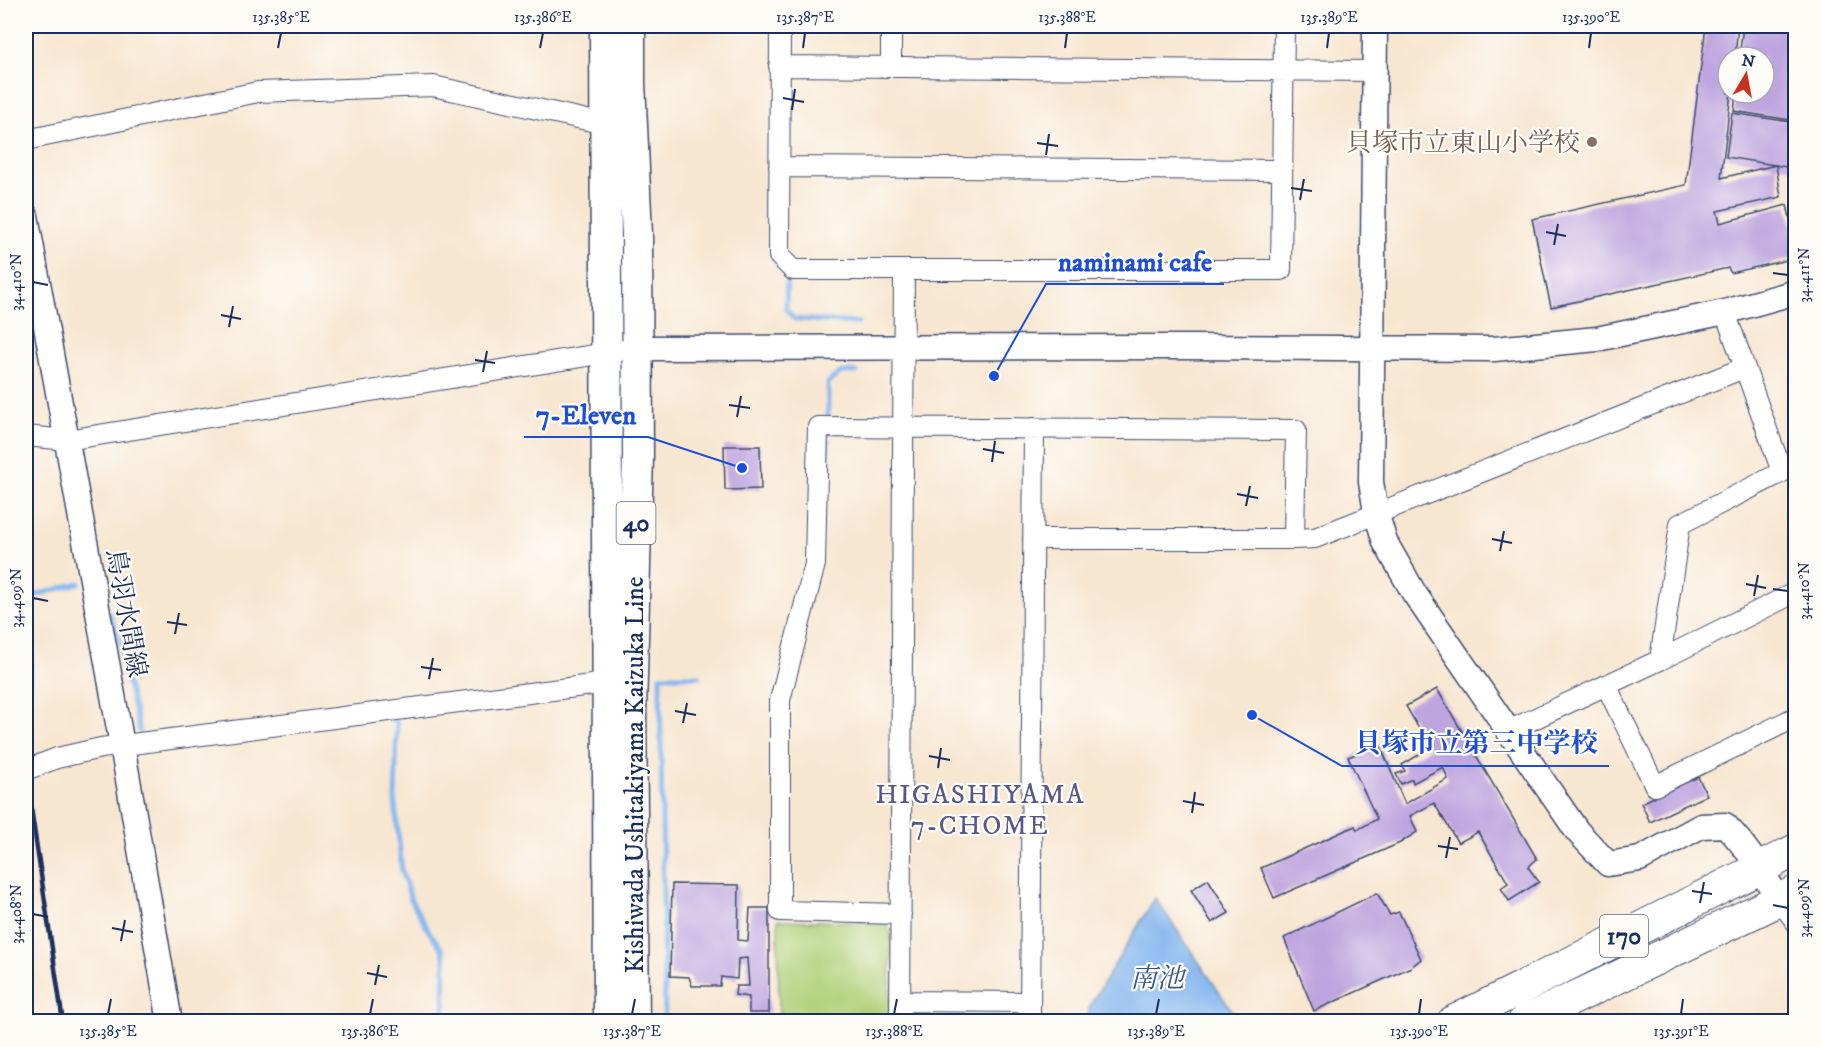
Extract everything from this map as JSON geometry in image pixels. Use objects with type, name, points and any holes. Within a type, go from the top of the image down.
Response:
[{"type":"highway","name":"170","points":[[1453,1022],[1796,850]]},
{"type":"highway","name":"170","points":[[1524,1022],[1790,904]]},
{"type":"main road","name":"Kishiwada Ushitakiyama Kaizuka Line","points":[[605,26],[609,1022]]},
{"type":"main road","name":"Kishiwada Ushitakiyama Kaizuka Line","points":[[630,26],[630,82],[638,235],[639,455],[631,711],[634,1022]]},
{"type":"street","points":[[780,26],[779,256],[793,270],[1281,270],[1284,26]]},
{"type":"street","points":[[891,26],[891,67]]},
{"type":"street","points":[[1375,26],[1371,482],[1376,512],[1385,543],[1414,593],[1577,831],[1608,864],[1640,859],[1701,826],[1725,825],[1790,904]]},
{"type":"street","points":[[779,66],[1374,70]]},
{"type":"street","points":[[26,140],[258,92],[433,86],[605,124]]},
{"type":"street","points":[[779,167],[1282,170]]},
{"type":"street","name":"鳥羽水間線","points":[[26,216],[170,1022]]},
{"type":"street","points":[[900,1022],[904,270]]},
{"type":"street","points":[[26,436],[67,440],[637,348],[1494,349],[1597,339],[1725,312],[1796,292]]},
{"type":"street","points":[[1660,660],[1680,524],[1789,469],[1744,368],[1725,312]]},
{"type":"street","points":[[1033,539],[1315,538],[1744,368]]},
{"type":"street","points":[[901,914],[780,911],[780,700],[815,564],[818,427],[1296,430],[1294,539]]},
{"type":"street","points":[[900,1001],[1030,1012],[1034,428]]},
{"type":"street","points":[[1508,731],[1660,660],[1796,592]]},
{"type":"street","points":[[26,770],[78,752],[606,682]]},
{"type":"street","points":[[1606,685],[1655,786],[1796,717]]},
{"type":"green space","points":[[778,920],[885,923],[891,933],[890,1021],[779,1021]]},
{"type":"water","name":"南池","points":[[1155,898],[1239,1021],[1088,1021],[1089,1007]]},
{"type":"building","points":[[1706,26],[1738,26],[1736,45],[1716,45],[1716,105],[1730,105],[1721,178],[1776,165],[1781,197],[1717,211],[1720,223],[1787,205],[1796,243],[1796,258],[1731,273],[1728,268],[1551,307],[1532,219],[1686,185]]},
{"type":"building","points":[[1743,26],[1796,26],[1796,121],[1734,111],[1735,105],[1776,105],[1776,45],[1741,45]]},
{"type":"building","points":[[1732,113],[1796,123],[1793,168],[1726,157]]},
{"type":"building","points":[[724,446],[760,446],[761,489],[725,490]]},
{"type":"building","points":[[1437,689],[1537,859],[1528,867],[1539,882],[1509,901],[1501,888],[1508,883],[1478,832],[1458,843],[1434,803],[1410,816],[1417,832],[1400,843],[1274,898],[1261,868],[1355,826],[1357,830],[1377,819],[1348,757],[1380,745],[1405,804],[1448,779],[1443,767],[1413,783],[1412,779],[1401,784],[1396,774],[1405,771],[1402,765],[1430,748],[1406,706]]},
{"type":"building","points":[[1698,777],[1707,795],[1650,822],[1641,803]]},
{"type":"building","points":[[1208,879],[1229,913],[1212,923],[1191,890]]},
{"type":"building","points":[[672,884],[739,885],[738,940],[748,941],[750,908],[769,908],[769,1013],[749,1013],[749,997],[735,995],[736,986],[749,986],[747,958],[738,959],[737,979],[721,977],[720,986],[692,986],[689,977],[670,976]]},
{"type":"building","points":[[1377,893],[1390,915],[1399,912],[1421,959],[1411,967],[1314,1011],[1284,938]]},
{"type":"waterway","points":[[787,281],[786,309],[794,319],[858,323]]},
{"type":"waterway","points":[[828,416],[828,383],[841,372],[857,372]]},
{"type":"waterway","points":[[826,495],[828,441]]},
{"type":"waterway","points":[[26,519],[29,548],[26,565]]},
{"type":"waterway","points":[[26,598],[79,583]]},
{"type":"waterway","points":[[26,614],[31,655],[26,695]]},
{"type":"waterway","points":[[110,614],[121,645],[125,673],[140,732]]},
{"type":"waterway","points":[[665,1022],[660,676],[699,676]]},
{"type":"waterway","points":[[390,719],[394,719],[397,724],[395,802],[402,872],[411,900],[442,949],[445,960],[444,1022]]},
{"type":"railway","points":[[26,784],[63,1022]]},
{"type":"place","name":"貝塚市立東山小学校","points":[[1592,142]]},
{"type":"place","name":"naminami cafe","points":[[994,376]]},
{"type":"place","name":"7-Eleven","points":[[742,468]]},
{"type":"place","name":"貝塚市立第三中学校","points":[[1252,715]]},
{"type":"district","name":"HIGASHIYAMA 7-CHOME","points":[[980,810]]}]
